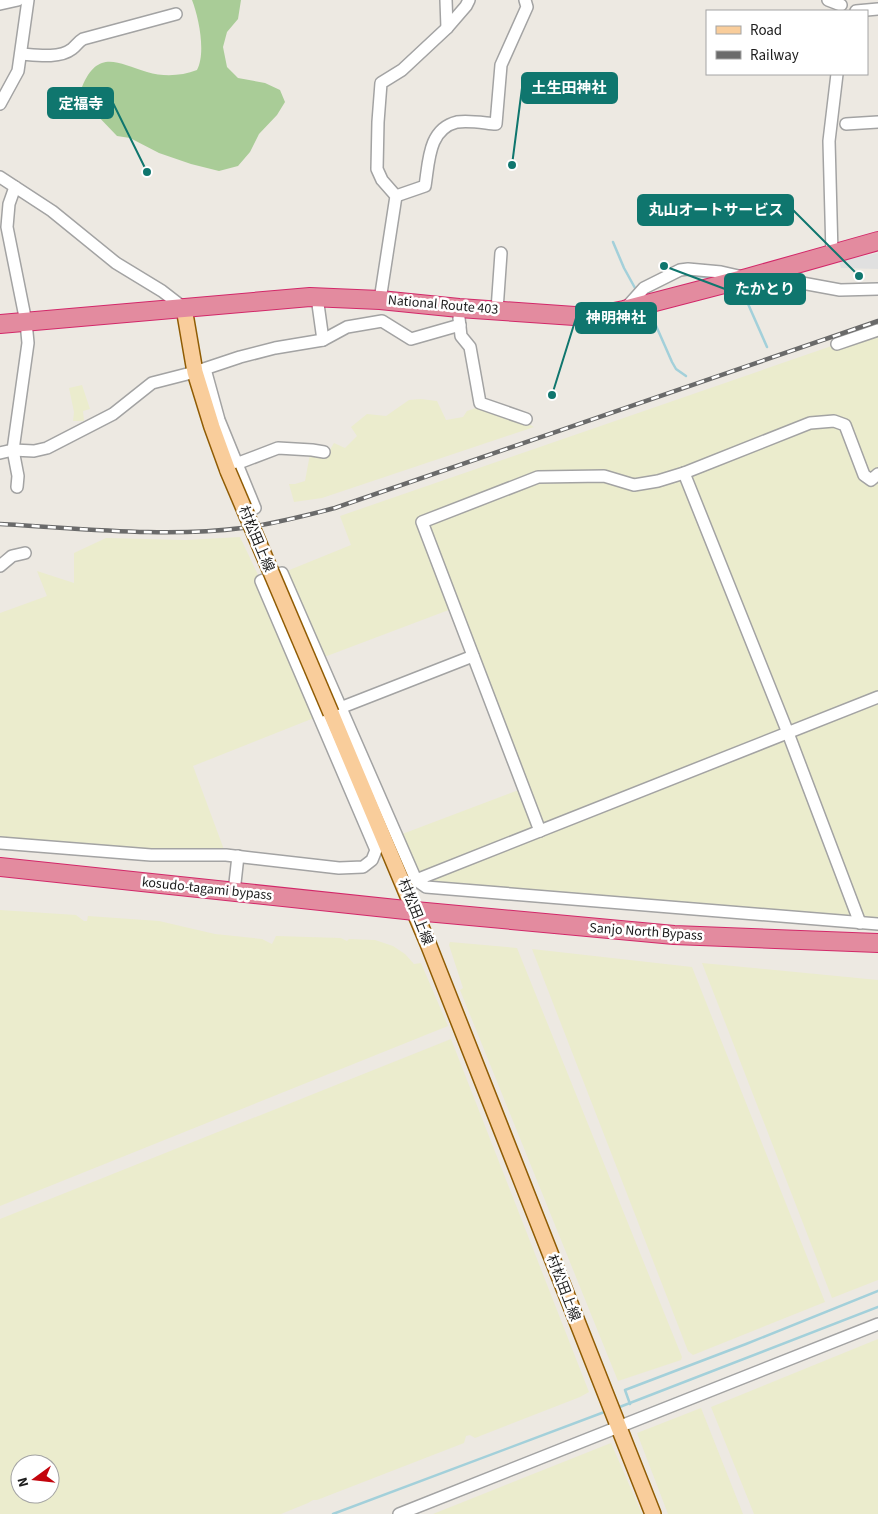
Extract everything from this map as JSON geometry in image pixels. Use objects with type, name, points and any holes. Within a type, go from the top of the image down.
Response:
[{"type":"highway","name":"National Route 403","points":[[0,324],[263,300],[317,297],[380,300],[459,316],[497,310],[588,317],[624,310],[753,277],[878,241]]},
{"type":"highway","name":"kosudo-tagami bypass","points":[[0,867],[415,911]]},
{"type":"highway","name":"Sanjo North Bypass","points":[[415,911],[674,935],[878,943]]},
{"type":"main road","name":"村松田上線","points":[[184,308],[212,427],[232,467],[335,711],[653,1514]]},
{"type":"street","points":[[0,4],[18,0]]},
{"type":"street","points":[[0,104],[18,70],[28,0]]},
{"type":"street","points":[[446,0],[447,28]]},
{"type":"street","points":[[380,300],[396,196],[382,180],[377,169],[380,83],[402,70],[447,28],[470,0]]},
{"type":"street","points":[[396,196],[425,186],[432,144],[438,134],[447,126],[459,122],[496,124],[501,65],[527,7],[525,0]]},
{"type":"street","points":[[828,0],[841,6]]},
{"type":"street","points":[[20,54],[52,56],[72,50],[83,39],[176,14]]},
{"type":"street","points":[[832,254],[829,141],[837,75]]},
{"type":"street","points":[[846,124],[878,122]]},
{"type":"street","points":[[0,177],[52,211],[116,263],[162,291],[184,308]]},
{"type":"street","points":[[15,187],[9,204],[6,227],[26,322],[28,343],[13,450],[18,476],[17,487]]},
{"type":"street","points":[[497,310],[501,253]]},
{"type":"street","points":[[624,310],[644,288],[680,270],[688,269],[721,272],[840,290],[878,289]]},
{"type":"street","points":[[317,297],[323,340]]},
{"type":"street","points":[[0,453],[13,450],[34,451],[47,448],[113,414],[152,383],[200,371],[240,357],[275,348],[323,340],[347,327],[382,321],[410,338],[459,316],[461,336],[470,347],[480,403],[526,419]]},
{"type":"street","points":[[837,344],[878,330]]},
{"type":"street","points":[[540,831],[422,522],[538,477],[604,476],[634,485],[658,482],[810,423],[834,422],[845,425],[864,475],[872,480],[878,474]]},
{"type":"street","points":[[255,508],[232,467],[278,448],[324,452]]},
{"type":"street","points":[[684,473],[788,733],[860,923]]},
{"type":"street","points":[[0,566],[12,556],[25,553]]},
{"type":"street","points":[[0,844],[151,855],[226,855],[340,868],[363,867],[372,860],[376,850],[261,581],[282,573],[335,711],[416,880],[426,887],[878,924]]},
{"type":"street","points":[[335,711],[473,656]]},
{"type":"street","points":[[416,880],[878,697]]},
{"type":"street","points":[[234,892],[238,856]]},
{"type":"street","points":[[399,1514],[613,1415],[878,1324]]},
{"type":"green space","points":[[192,0],[241,0],[238,19],[227,32],[223,47],[227,67],[238,78],[265,83],[280,90],[285,102],[277,115],[259,134],[250,152],[238,166],[219,171],[191,164],[159,153],[130,138],[117,136],[94,112],[87,101],[82,87],[88,75],[95,67],[102,63],[117,63],[160,75],[179,75],[197,70],[200,63],[201,45],[197,16]]},
{"type":"green space","points":[[878,330],[878,924],[426,887],[397,836],[524,788],[454,608],[319,659],[282,573],[351,545],[340,516]]},
{"type":"green space","points":[[82,385],[90,409],[83,411],[84,421],[73,421],[74,412],[69,388]]},
{"type":"green space","points":[[409,400],[437,401],[446,420],[463,417],[467,411],[479,407],[523,421],[534,427],[322,498],[294,502],[289,484],[305,481],[310,454],[327,455],[334,443],[345,448],[357,436],[351,427],[367,414],[386,416]]},
{"type":"green space","points":[[240,537],[319,716],[193,766],[226,855],[0,843],[0,613],[47,596],[37,571],[74,583],[74,553],[106,538],[186,540]]},
{"type":"green space","points":[[0,910],[76,915],[84,921],[87,921],[88,916],[159,921],[215,934],[262,939],[272,944],[276,936],[341,938],[347,941],[349,939],[375,940],[393,946],[405,954],[414,964],[421,963],[448,1026],[0,1206]]},
{"type":"green space","points":[[450,942],[517,948],[682,1357],[681,1360],[618,1381],[460,990],[463,988],[449,945]]},
{"type":"green space","points":[[532,949],[692,967],[825,1302],[693,1355],[688,1351]]},
{"type":"green space","points":[[702,963],[878,980],[878,1280],[832,1298]]},
{"type":"green space","points":[[451,1039],[589,1392],[475,1438],[470,1435],[466,1436],[464,1443],[281,1514],[0,1514],[0,1219]]},
{"type":"green space","points":[[878,1339],[878,1514],[754,1514],[711,1407]]},
{"type":"green space","points":[[701,1408],[743,1514],[668,1514],[637,1433]]},
{"type":"green space","points":[[611,1443],[642,1514],[433,1514]]},
{"type":"shaded area","points":[[878,253],[878,269],[841,268],[839,261]]},
{"type":"waterway","points":[[613,242],[635,288]]},
{"type":"waterway","points":[[695,276],[716,278]]},
{"type":"waterway","points":[[741,288],[767,347]]},
{"type":"waterway","points":[[650,312],[672,362],[676,369],[686,376]]},
{"type":"waterway","points":[[630,1404],[625,1390],[878,1291]]},
{"type":"waterway","points":[[617,1408],[878,1307]]},
{"type":"waterway","points":[[333,1514],[607,1411]]},
{"type":"railway","points":[[0,524],[121,531],[183,532],[242,528],[289,520],[335,508],[878,321]]},
{"type":"place","name":"土生田神社","points":[[512,165]]},
{"type":"place","name":"定福寺","points":[[147,172]]},
{"type":"place","name":"たかとり","points":[[664,266]]},
{"type":"place","name":"丸山オートサービス","points":[[859,276]]},
{"type":"place","name":"神明神社","points":[[552,395]]}]
